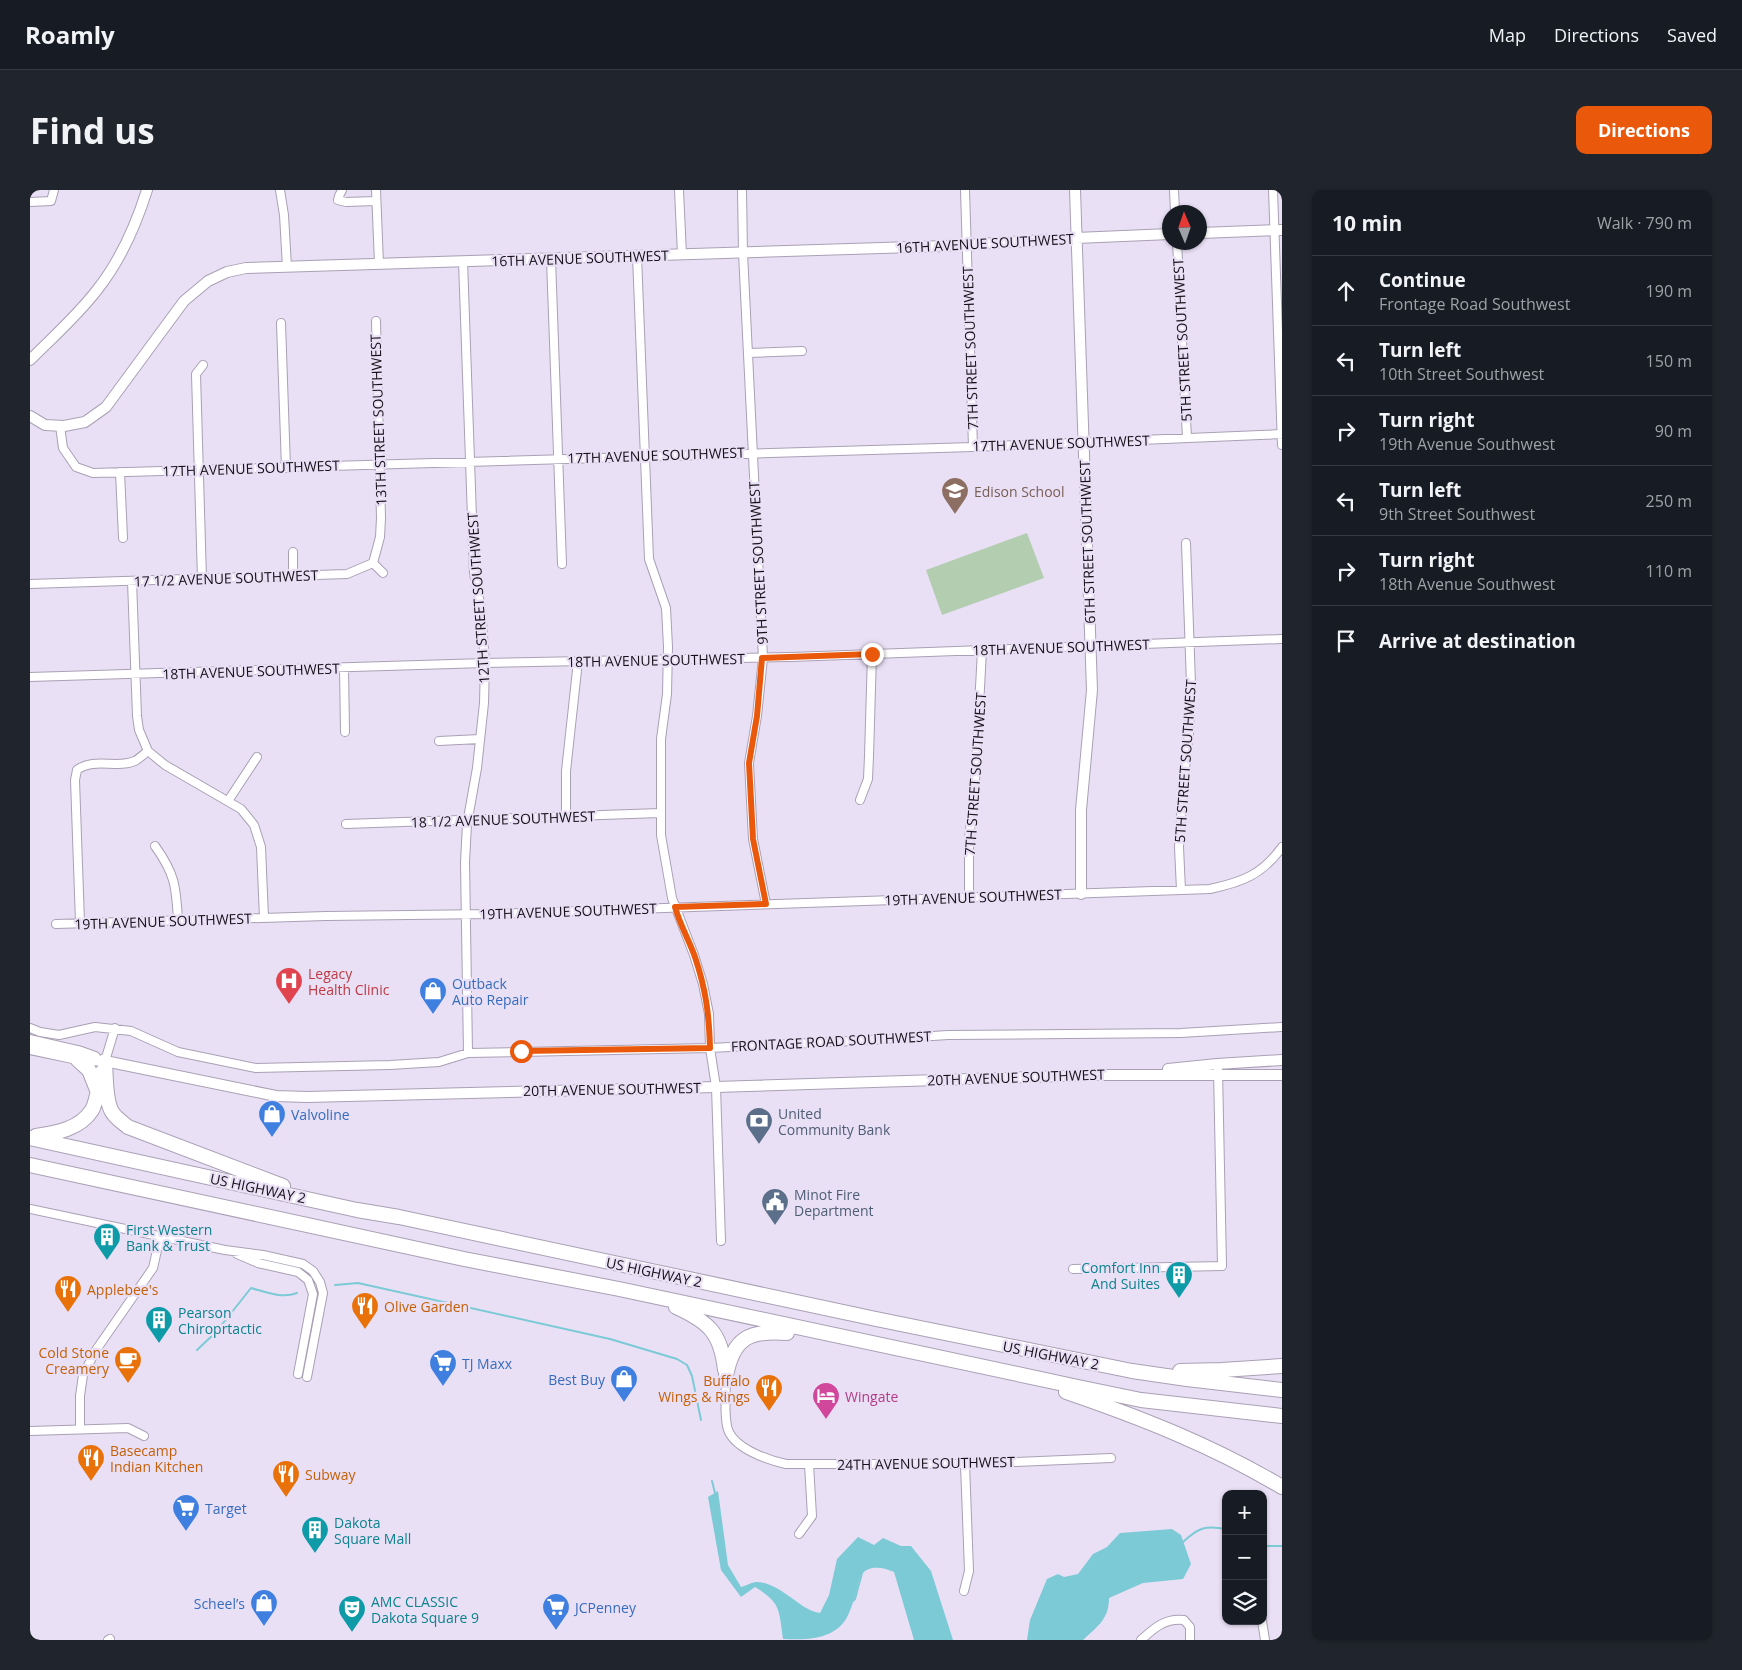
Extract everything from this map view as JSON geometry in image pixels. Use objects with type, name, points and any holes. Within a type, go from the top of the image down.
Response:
[{"type":"highway","points":[[77,1060],[89,1070],[97,1090]]},
{"type":"highway","points":[[30,1137],[57,1133],[79,1123],[92,1110],[105,1061]]},
{"type":"highway","points":[[105,1061],[106,1088],[111,1110],[128,1127],[280,1186],[357,1210]]},
{"type":"highway","name":"US HIGHWAY 2","points":[[30,1137],[357,1210],[399,1217],[867,1318],[1108,1366],[1187,1379],[1282,1390]]},
{"type":"highway","name":"US HIGHWAY 2","points":[[30,1165],[464,1259],[655,1297],[1141,1400],[1282,1416]]},
{"type":"highway","points":[[655,1297],[688,1312],[710,1327],[720,1344],[726,1376]]},
{"type":"highway","points":[[726,1376],[729,1358],[734,1350],[739,1343],[754,1334],[764,1332],[842,1338]]},
{"type":"highway","points":[[1108,1366],[1175,1371],[1282,1366]]},
{"type":"highway","points":[[999,1371],[1119,1410],[1161,1427],[1219,1452],[1282,1487]]},
{"type":"street","points":[[30,202],[52,201],[54,190]]},
{"type":"street","points":[[30,360],[81,309],[98,289],[132,231],[147,190]]},
{"type":"street","points":[[280,190],[284,215],[287,267]]},
{"type":"street","points":[[342,190],[338,200],[346,202],[376,201]]},
{"type":"street","points":[[376,190],[379,264]]},
{"type":"street","points":[[679,190],[682,255]]},
{"type":"street","name":"9TH STREET SOUTHWEST","points":[[742,190],[743,253],[762,658],[757,716],[749,763],[753,839],[766,904]]},
{"type":"street","name":"7TH STREET SOUTHWEST","points":[[965,190],[973,446]]},
{"type":"street","name":"6TH STREET SOUTHWEST","points":[[1075,190],[1092,690],[1081,810],[1081,894]]},
{"type":"street","points":[[1174,190],[1175,205]]},
{"type":"street","points":[[1273,190],[1278,230],[1282,445]]},
{"type":"street","points":[[1207,233],[1278,230]]},
{"type":"street","name":"16TH AVENUE SOUTHWEST","points":[[60,426],[85,422],[106,407],[184,301],[199,287],[227,272],[246,268],[966,245],[1162,234]]},
{"type":"street","name":"5TH STREET SOUTHWEST","points":[[1176,250],[1187,438]]},
{"type":"street","points":[[637,256],[649,558],[666,608],[668,659],[667,694],[661,739],[660,836],[675,907],[694,955],[703,984],[709,1014],[710,1048],[716,1087],[721,1241]]},
{"type":"street","points":[[551,259],[562,564]]},
{"type":"street","name":"12TH STREET SOUTHWEST","points":[[463,261],[474,574],[481,608],[485,663],[480,739],[477,768],[467,820],[465,862],[468,1053]]},
{"type":"street","name":"13TH STREET SOUTHWEST","points":[[373,563],[380,537],[381,518],[378,464],[376,321]]},
{"type":"street","points":[[281,323],[286,468]]},
{"type":"street","points":[[748,353],[802,351]]},
{"type":"street","points":[[202,579],[196,374],[203,365]]},
{"type":"street","points":[[30,416],[45,425],[60,426]]},
{"type":"street","name":"17TH AVENUE SOUTHWEST","points":[[60,426],[63,448],[76,467],[93,473],[973,446],[1282,434]]},
{"type":"street","points":[[120,472],[123,538]]},
{"type":"street","name":"5TH STREET SOUTHWEST","points":[[1181,890],[1179,847],[1182,787],[1189,733],[1190,642],[1186,544]]},
{"type":"street","points":[[293,552],[293,575]]},
{"type":"street","points":[[373,563],[383,573]]},
{"type":"street","name":"17 1/2 AVENUE SOUTHWEST","points":[[30,584],[347,574],[373,563]]},
{"type":"street","points":[[132,581],[139,730],[148,751],[165,765],[240,809],[254,825],[262,847],[264,918]]},
{"type":"street","name":"18TH AVENUE SOUTHWEST","points":[[30,677],[485,663],[762,658],[1282,639]]},
{"type":"street","name":"7TH STREET SOUTHWEST","points":[[969,898],[969,840],[976,762],[982,650]]},
{"type":"street","points":[[860,800],[868,779],[872,654]]},
{"type":"street","points":[[566,817],[566,771],[578,661]]},
{"type":"street","points":[[344,668],[345,732]]},
{"type":"street","points":[[439,741],[480,739]]},
{"type":"street","points":[[80,922],[75,780],[77,770],[82,766],[91,764],[134,762],[148,751]]},
{"type":"street","points":[[228,802],[257,757]]},
{"type":"street","name":"18 1/2 AVENUE SOUTHWEST","points":[[346,824],[660,813]]},
{"type":"street","points":[[155,846],[166,862],[176,886],[178,920]]},
{"type":"street","name":"19TH AVENUE SOUTHWEST","points":[[56,924],[466,914],[1210,889],[1242,881],[1258,872],[1281,853]]},
{"type":"street","name":"FRONTAGE ROAD SOUTHWEST","points":[[30,1028],[40,1032],[59,1035],[95,1027],[115,1028],[131,1031],[178,1052],[256,1068],[390,1066],[439,1062],[468,1053],[710,1048],[948,1034],[1181,1033],[1282,1027]]},
{"type":"street","points":[[105,1061],[115,1028]]},
{"type":"street","name":"20TH AVENUE SOUTHWEST","points":[[30,1040],[78,1051],[105,1061],[276,1096],[307,1097],[716,1087],[1122,1074],[1282,1075]]},
{"type":"street","name":"20TH AVENUE SOUTHWEST","points":[[30,1049],[77,1060],[105,1061]]},
{"type":"street","name":"20TH AVENUE SOUTHWEST","points":[[1122,1074],[1218,1064],[1282,1060]]},
{"type":"street","points":[[1073,1269],[1222,1266],[1218,1064]]},
{"type":"street","points":[[30,1209],[225,1250],[303,1264],[313,1271],[320,1282],[323,1293],[307,1377]]},
{"type":"street","points":[[80,1428],[80,1396],[84,1375],[96,1351],[153,1268],[160,1236]]},
{"type":"street","points":[[225,1250],[258,1263],[298,1272],[308,1280],[313,1294],[298,1374]]},
{"type":"street","name":"24TH AVENUE SOUTHWEST","points":[[726,1376],[727,1428],[735,1440],[766,1459],[786,1464],[965,1464],[1111,1458]]},
{"type":"street","points":[[30,1430],[128,1428],[144,1436]]},
{"type":"street","points":[[799,1534],[812,1516],[809,1464]]},
{"type":"street","points":[[964,1591],[969,1571],[965,1464]]},
{"type":"street","points":[[1140,1640],[1154,1628],[1172,1619],[1184,1620],[1190,1627],[1190,1640]]},
{"type":"street","points":[[1263,1625],[1265,1640]]},
{"type":"green space","points":[[1027,533],[1044,578],[942,615],[926,570]]},
{"type":"water","points":[[718,1491],[728,1565],[741,1587],[754,1582],[765,1583],[782,1591],[805,1607],[820,1613],[829,1595],[837,1559],[858,1537],[874,1545],[883,1538],[901,1546],[911,1546],[931,1571],[953,1640],[914,1640],[894,1572],[878,1568],[869,1569],[862,1574],[849,1613],[838,1628],[816,1638],[783,1639],[779,1614],[770,1598],[755,1587],[741,1597],[721,1570],[708,1497]]},
{"type":"water","points":[[1172,1529],[1181,1535],[1191,1564],[1183,1579],[1143,1583],[1109,1598],[1107,1611],[1102,1622],[1083,1640],[1027,1640],[1030,1620],[1047,1579],[1058,1574],[1064,1577],[1078,1574],[1093,1554],[1107,1547],[1120,1533]]},
{"type":"waterway","points":[[335,1285],[358,1283],[610,1339],[677,1359],[687,1365],[692,1376],[701,1420]]},
{"type":"waterway","points":[[197,1350],[216,1332],[251,1288],[280,1295],[297,1293]]},
{"type":"waterway","points":[[712,1481],[715,1493]]},
{"type":"waterway","points":[[1183,1542],[1202,1529],[1213,1527],[1222,1528]]},
{"type":"waterway","points":[[1267,1546],[1282,1546]]},
{"type":"waterway","points":[[853,1601],[862,1573]]},
{"type":"place","name":"Edison School","points":[[955,515]]},
{"type":"place","name":"Legacy Health Clinic","points":[[289,1005]]},
{"type":"place","name":"Outback Auto Repair","points":[[433,1015]]},
{"type":"place","name":"Valvoline","points":[[272,1138]]},
{"type":"place","name":"United Community Bank","points":[[759,1145]]},
{"type":"place","name":"Minot Fire Department","points":[[775,1226]]},
{"type":"place","name":"First Western Bank & Trust","points":[[107,1261]]},
{"type":"place","name":"Comfort Inn And Suites","points":[[1179,1299]]},
{"type":"place","name":"Applebee's","points":[[68,1313]]},
{"type":"place","name":"Olive Garden","points":[[365,1330]]},
{"type":"place","name":"Pearson Chiroprtactic","points":[[159,1344]]},
{"type":"place","name":"Cold Stone Creamery","points":[[128,1384]]},
{"type":"place","name":"TJ Maxx","points":[[443,1387]]},
{"type":"place","name":"Best Buy","points":[[624,1403]]},
{"type":"place","name":"Buffalo Wings & Rings","points":[[769,1412]]},
{"type":"place","name":"Wingate","points":[[826,1420]]},
{"type":"place","name":"Basecamp Indian Kitchen","points":[[91,1482]]},
{"type":"place","name":"Subway","points":[[286,1498]]},
{"type":"place","name":"Target","points":[[186,1532]]},
{"type":"place","name":"Dakota Square Mall","points":[[315,1554]]},
{"type":"place","name":"Scheel’s","points":[[264,1627]]},
{"type":"place","name":"JCPenney","points":[[556,1631]]},
{"type":"place","name":"AMC CLASSIC Dakota Square 9","points":[[352,1633]]},
{"type":"route","points":[[521,1051],[710,1048],[709,1014],[703,984],[675,907],[766,904],[753,839],[749,763],[757,716],[762,658],[872,654]]}]
